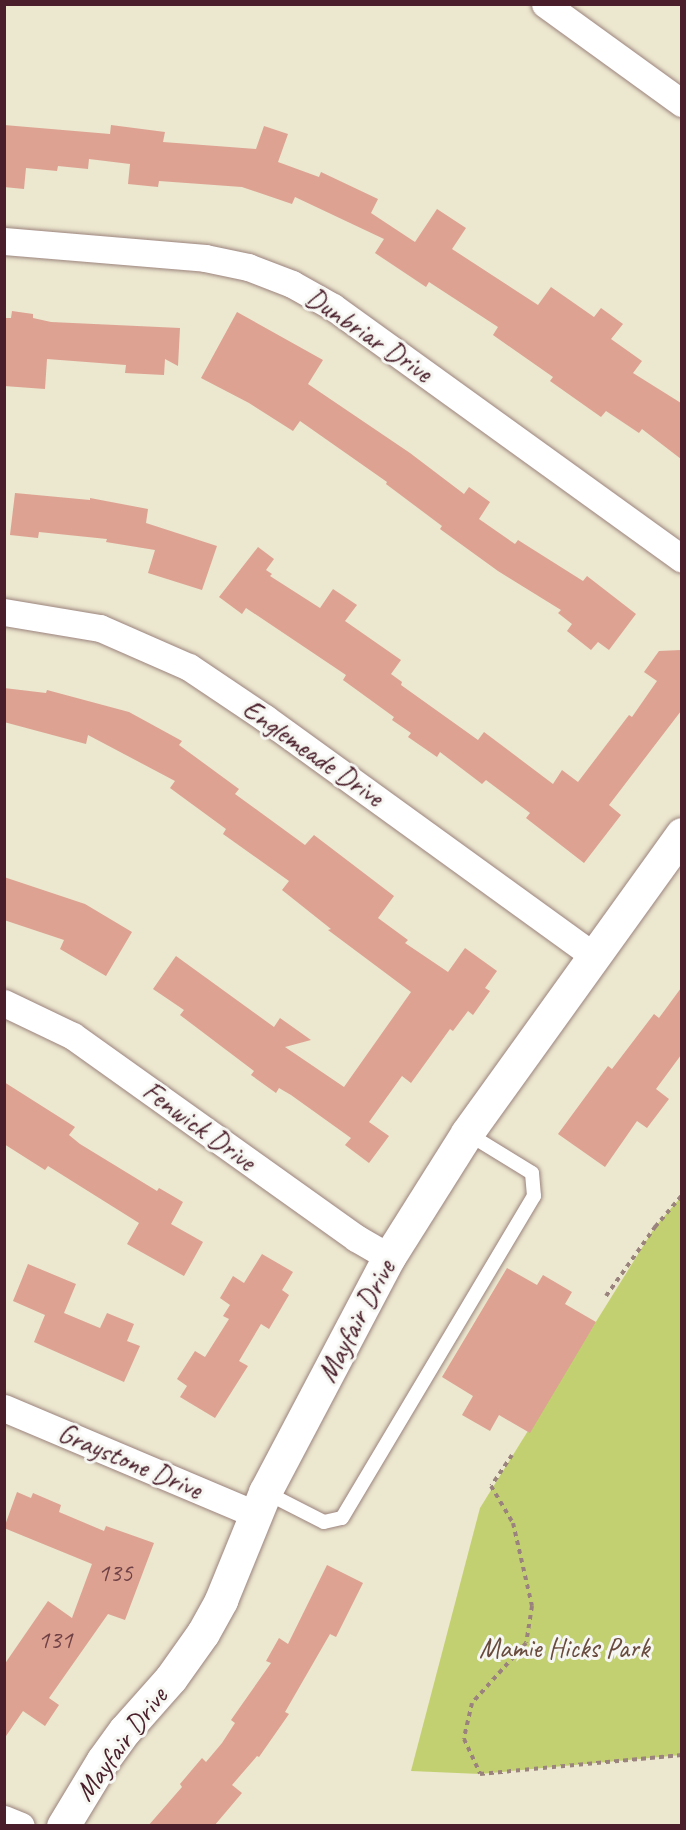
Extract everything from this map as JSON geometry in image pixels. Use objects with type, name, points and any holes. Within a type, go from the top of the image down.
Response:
[{"type":"street","points":[[544,4],[681,103]]},
{"type":"street","name":"Dunbriar Drive","points":[[4,241],[205,258],[248,267],[292,284],[333,307],[681,559]]},
{"type":"street","name":"Englemeade Drive","points":[[4,612],[100,628],[148,646],[189,667],[284,731],[593,955]]},
{"type":"street","name":"Mayfair Drive","points":[[63,1826],[103,1760],[125,1730],[171,1678],[203,1633],[236,1566],[260,1503],[389,1257],[467,1133],[681,834]]},
{"type":"street","name":"Fenwick Drive","points":[[4,1003],[73,1036],[356,1238],[389,1257]]},
{"type":"street","name":"Graystone Drive","points":[[4,1408],[260,1503]]},
{"type":"street","points":[[4,1819],[21,1826]]},
{"type":"lane","points":[[260,1503],[324,1522],[342,1518],[534,1196],[532,1173],[467,1133]]},
{"type":"path","points":[[606,1296],[681,1195]]},
{"type":"path","points":[[512,1455],[491,1486],[513,1523],[532,1606],[526,1643],[472,1702],[464,1739],[480,1774],[681,1755]]},
{"type":"green space","name":"Mamie Hicks Park","points":[[681,1197],[681,1755],[480,1774],[411,1771],[480,1508],[655,1227]]},
{"type":"building","points":[[4,125],[110,134],[111,125],[165,132],[163,142],[256,149],[264,126],[288,134],[278,162],[319,177],[321,172],[378,199],[371,213],[415,242],[437,209],[466,228],[452,249],[538,305],[551,287],[594,317],[601,308],[623,324],[611,339],[642,361],[633,373],[681,403],[681,459],[642,429],[639,433],[606,411],[601,417],[550,381],[553,377],[493,335],[498,327],[429,282],[426,287],[375,253],[384,239],[295,197],[292,204],[242,187],[159,181],[158,187],[128,184],[130,164],[89,159],[88,169],[58,166],[57,171],[26,168],[24,189],[4,187]]},
{"type":"building","points":[[12,311],[33,314],[33,318],[51,322],[180,328],[178,366],[165,359],[164,375],[125,373],[126,365],[47,359],[45,389],[4,386],[4,318],[11,318]]},
{"type":"building","points":[[237,312],[323,360],[308,384],[410,453],[464,494],[469,487],[490,502],[479,519],[515,544],[518,540],[583,581],[587,576],[636,614],[609,650],[598,642],[591,650],[567,631],[572,624],[558,613],[561,610],[498,571],[440,529],[442,526],[386,484],[387,482],[300,421],[293,431],[249,403],[201,378]]},
{"type":"building","points":[[15,493],[90,500],[90,498],[148,509],[146,523],[217,546],[202,590],[148,573],[155,550],[106,542],[107,539],[39,532],[38,538],[10,535]]},
{"type":"building","points":[[258,547],[274,559],[266,570],[272,574],[270,576],[320,608],[333,589],[357,605],[345,621],[401,660],[391,674],[402,682],[401,685],[478,740],[484,732],[553,784],[562,770],[578,782],[629,715],[632,717],[657,681],[644,672],[659,651],[681,650],[681,711],[609,805],[621,815],[584,863],[526,818],[530,813],[486,780],[482,784],[440,752],[437,757],[408,737],[411,733],[392,720],[394,717],[343,680],[346,675],[246,608],[242,614],[219,597]]},
{"type":"building","points":[[4,688],[46,693],[47,690],[129,712],[182,741],[179,745],[239,789],[235,794],[305,845],[314,835],[394,896],[378,918],[408,940],[405,943],[448,972],[465,948],[497,971],[485,988],[490,991],[473,1015],[468,1011],[453,1031],[450,1029],[411,1083],[402,1076],[369,1122],[389,1136],[369,1163],[345,1145],[351,1138],[291,1095],[279,1088],[276,1093],[251,1075],[254,1071],[180,1015],[184,1010],[153,989],[176,956],[274,1027],[280,1018],[311,1040],[285,1047],[344,1087],[411,992],[328,930],[331,929],[282,890],[289,881],[223,834],[226,829],[170,788],[175,781],[88,735],[86,744],[4,722]]},
{"type":"building","points":[[4,877],[85,904],[132,932],[106,976],[60,949],[64,940],[4,920]]},
{"type":"building","points":[[681,988],[681,1055],[656,1089],[669,1099],[647,1128],[637,1121],[605,1167],[558,1134],[608,1066],[612,1069],[654,1014],[659,1018]]},
{"type":"building","points":[[4,1082],[75,1127],[69,1135],[80,1144],[157,1191],[159,1188],[183,1202],[171,1224],[203,1242],[184,1276],[127,1244],[139,1223],[48,1166],[45,1170],[4,1144]]},
{"type":"building","points":[[262,1254],[293,1272],[282,1290],[289,1295],[269,1329],[261,1324],[239,1361],[248,1366],[215,1418],[180,1397],[187,1386],[177,1379],[195,1351],[205,1357],[229,1319],[223,1316],[230,1305],[220,1298],[233,1276],[244,1283]]},
{"type":"building","points":[[28,1264],[76,1284],[64,1313],[100,1328],[107,1313],[134,1324],[127,1341],[140,1346],[124,1382],[34,1342],[45,1315],[13,1301]]},
{"type":"building","points":[[507,1268],[537,1285],[543,1275],[572,1292],[565,1304],[596,1322],[530,1433],[499,1415],[490,1431],[462,1415],[473,1396],[442,1377]]},
{"type":"building","points":[[17,1492],[31,1498],[33,1493],[61,1505],[59,1512],[104,1531],[106,1526],[154,1543],[125,1620],[108,1614],[49,1698],[59,1705],[45,1726],[23,1711],[4,1739],[4,1665],[48,1601],[72,1618],[92,1564],[4,1528]]},
{"type":"building","points":[[327,1565],[363,1583],[336,1637],[330,1634],[285,1712],[289,1714],[259,1757],[257,1756],[232,1785],[242,1793],[214,1826],[148,1826],[182,1787],[180,1784],[202,1758],[206,1762],[222,1743],[235,1723],[231,1720],[271,1663],[266,1661],[279,1638],[288,1644]]}]
